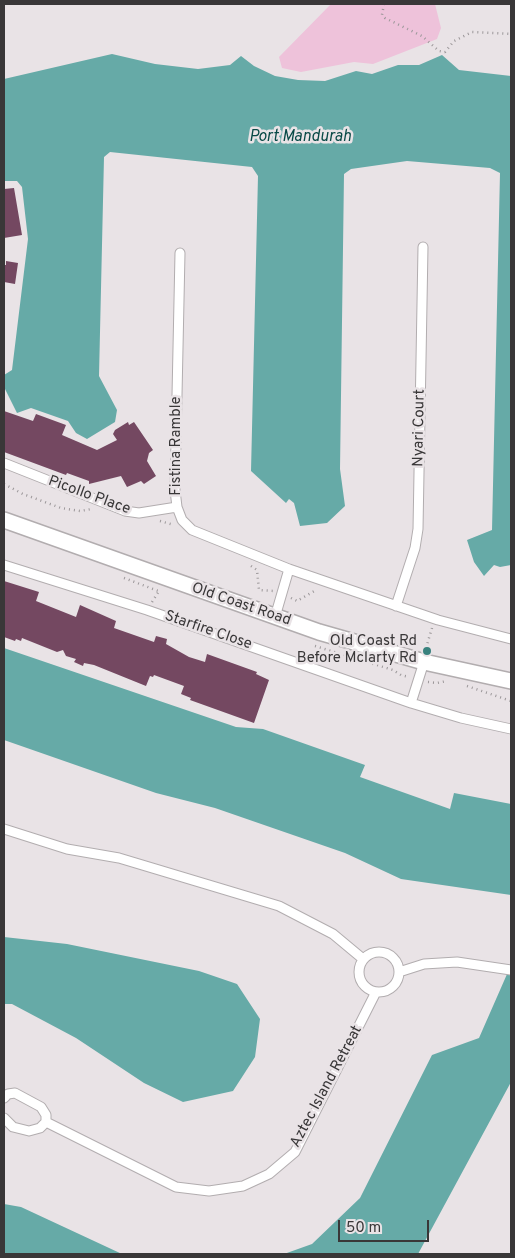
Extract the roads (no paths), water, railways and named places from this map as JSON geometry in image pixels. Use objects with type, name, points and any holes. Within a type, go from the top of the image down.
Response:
[{"type":"main road","name":"Old Coast Road","points":[[4,520],[319,632],[425,655],[511,681]]},
{"type":"street","name":"Nyari Court","points":[[396,606],[415,548],[418,529],[423,247]]},
{"type":"street","name":"Fistina Ramble","points":[[180,252],[175,490],[177,507],[182,520],[192,530],[289,569],[474,631],[511,640]]},
{"type":"street","name":"Picollo Place","points":[[4,463],[125,511],[139,513],[177,507]]},
{"type":"street","name":"Starfire Close","points":[[4,564],[147,610],[411,703],[461,718],[511,729]]},
{"type":"street","points":[[275,617],[289,569]]},
{"type":"street","points":[[411,703],[425,655]]},
{"type":"street","points":[[4,829],[67,849],[120,858],[279,906],[333,934],[363,960]]},
{"type":"street","points":[[372,953],[388,954],[396,961],[399,972],[395,984],[386,991],[376,992],[367,988],[360,980],[359,970],[363,960],[372,953]]},
{"type":"street","points":[[399,972],[424,964],[457,962],[509,970]]},
{"type":"street","name":"Aztec Island Retreat","points":[[46,1122],[176,1187],[209,1191],[243,1186],[268,1174],[295,1152],[376,992]]},
{"type":"street","points":[[4,1098],[8,1094],[15,1093],[32,1100],[41,1106],[46,1115],[46,1122],[40,1128],[29,1131],[13,1127],[4,1118]]},
{"type":"water","name":"Port Mandurah","points":[[112,54],[155,64],[198,69],[230,65],[241,56],[254,66],[275,76],[298,80],[325,81],[356,71],[372,74],[398,65],[419,65],[442,55],[459,70],[511,76],[511,565],[500,567],[494,565],[484,576],[474,562],[467,540],[492,530],[500,173],[490,168],[407,161],[351,169],[344,174],[340,469],[345,506],[327,523],[300,526],[294,503],[289,499],[286,503],[251,471],[258,176],[252,167],[110,152],[104,157],[99,376],[117,410],[115,422],[87,439],[76,433],[68,421],[31,408],[17,413],[4,387],[4,375],[12,370],[28,239],[22,187],[17,181],[4,181],[4,79]]},
{"type":"water","points":[[4,648],[236,727],[263,729],[365,765],[360,777],[450,809],[454,793],[511,804],[511,895],[401,879],[345,853],[215,808],[156,793],[4,740]]},
{"type":"water","points":[[4,937],[67,944],[199,971],[237,984],[260,1019],[255,1057],[233,1091],[183,1102],[144,1083],[76,1038],[12,1004],[4,1004]]},
{"type":"water","points":[[511,965],[511,1082],[418,1254],[284,1254],[312,1244],[360,1198],[432,1055],[479,1038]]},
{"type":"water","points":[[4,1204],[21,1207],[122,1254],[4,1254]]},
{"type":"place","name":"Old Coast Rd Before Mclarty Rd","points":[[427,651]]}]
